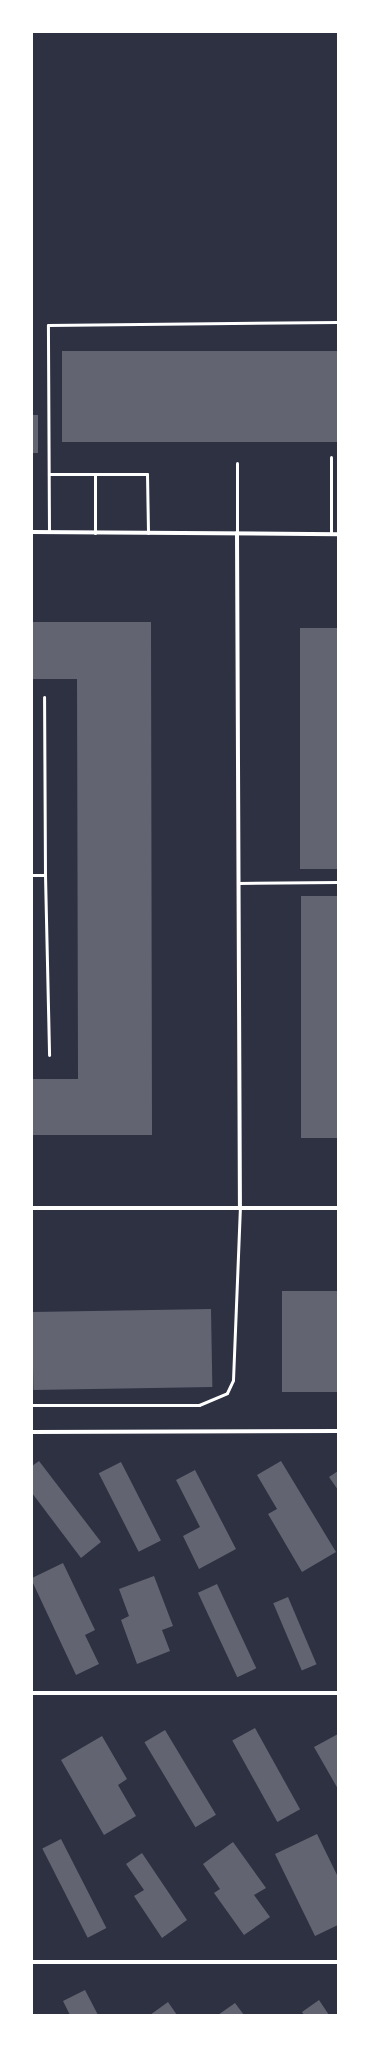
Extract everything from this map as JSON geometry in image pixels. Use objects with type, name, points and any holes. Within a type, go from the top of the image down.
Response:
[{"type":"street","points":[[32,532],[338,534]]},
{"type":"street","points":[[237,533],[240,1208]]},
{"type":"street","points":[[32,1208],[338,1208]]},
{"type":"street","points":[[32,1432],[338,1431]]},
{"type":"street","points":[[32,1693],[338,1693]]},
{"type":"street","points":[[32,1962],[338,1962]]},
{"type":"lane","points":[[49,532],[48,325],[338,322]]},
{"type":"lane","points":[[331,457],[331,534]]},
{"type":"lane","points":[[237,463],[237,533]]},
{"type":"lane","points":[[49,474],[147,474],[148,533]]},
{"type":"lane","points":[[95,474],[95,533]]},
{"type":"lane","points":[[44,697],[45,875],[49,1054]]},
{"type":"lane","points":[[32,875],[45,875]]},
{"type":"lane","points":[[238,883],[338,882]]},
{"type":"lane","points":[[32,1405],[199,1405],[227,1393],[233,1380],[240,1208]]},
{"type":"building","points":[[62,351],[338,351],[338,442],[62,442]]},
{"type":"building","points":[[32,415],[38,415],[38,453],[32,453]]},
{"type":"building","points":[[32,622],[151,622],[152,1135],[32,1135],[32,1079],[78,1079],[77,679],[32,679]]},
{"type":"building","points":[[300,628],[338,628],[338,869],[300,869]]},
{"type":"building","points":[[301,896],[338,896],[338,1138],[301,1138]]},
{"type":"building","points":[[282,1291],[338,1291],[338,1392],[282,1392]]},
{"type":"building","points":[[211,1309],[212,1387],[33,1390],[32,1312]]},
{"type":"building","points":[[39,1461],[101,1542],[81,1558],[32,1493],[32,1466]]},
{"type":"building","points":[[281,1461],[336,1552],[302,1572],[268,1514],[277,1509],[257,1475]]},
{"type":"building","points":[[121,1462],[161,1540],[139,1552],[99,1473]]},
{"type":"building","points":[[195,1470],[236,1549],[199,1569],[183,1536],[200,1527],[176,1480]]},
{"type":"building","points":[[338,1471],[338,1490],[329,1477]]},
{"type":"building","points":[[63,1563],[95,1630],[85,1635],[99,1664],[76,1675],[32,1581],[32,1578]]},
{"type":"building","points":[[154,1576],[173,1626],[162,1630],[170,1651],[137,1664],[121,1620],[129,1616],[119,1589]]},
{"type":"building","points":[[217,1584],[256,1668],[237,1677],[198,1593]]},
{"type":"building","points":[[288,1597],[317,1664],[302,1670],[273,1603]]},
{"type":"building","points":[[255,1728],[300,1809],[277,1822],[232,1741]]},
{"type":"building","points":[[165,1730],[216,1815],[195,1827],[144,1742]]},
{"type":"building","points":[[338,1734],[338,1789],[314,1747]]},
{"type":"building","points":[[102,1736],[127,1779],[118,1785],[136,1816],[104,1835],[61,1760]]},
{"type":"building","points":[[317,1834],[338,1877],[338,1925],[315,1936],[275,1854]]},
{"type":"building","points":[[61,1839],[106,1928],[88,1938],[42,1849]]},
{"type":"building","points":[[233,1842],[266,1888],[254,1895],[270,1917],[244,1935],[214,1893],[220,1889],[203,1864]]},
{"type":"building","points":[[142,1853],[187,1920],[162,1938],[134,1896],[144,1890],[126,1864]]},
{"type":"building","points":[[85,1990],[98,2015],[70,2015],[63,2001]]},
{"type":"building","points":[[319,2000],[329,2015],[304,2015],[302,2012]]},
{"type":"building","points":[[168,2002],[177,2015],[150,2015]]},
{"type":"building","points":[[235,2003],[244,2015],[218,2015]]}]
